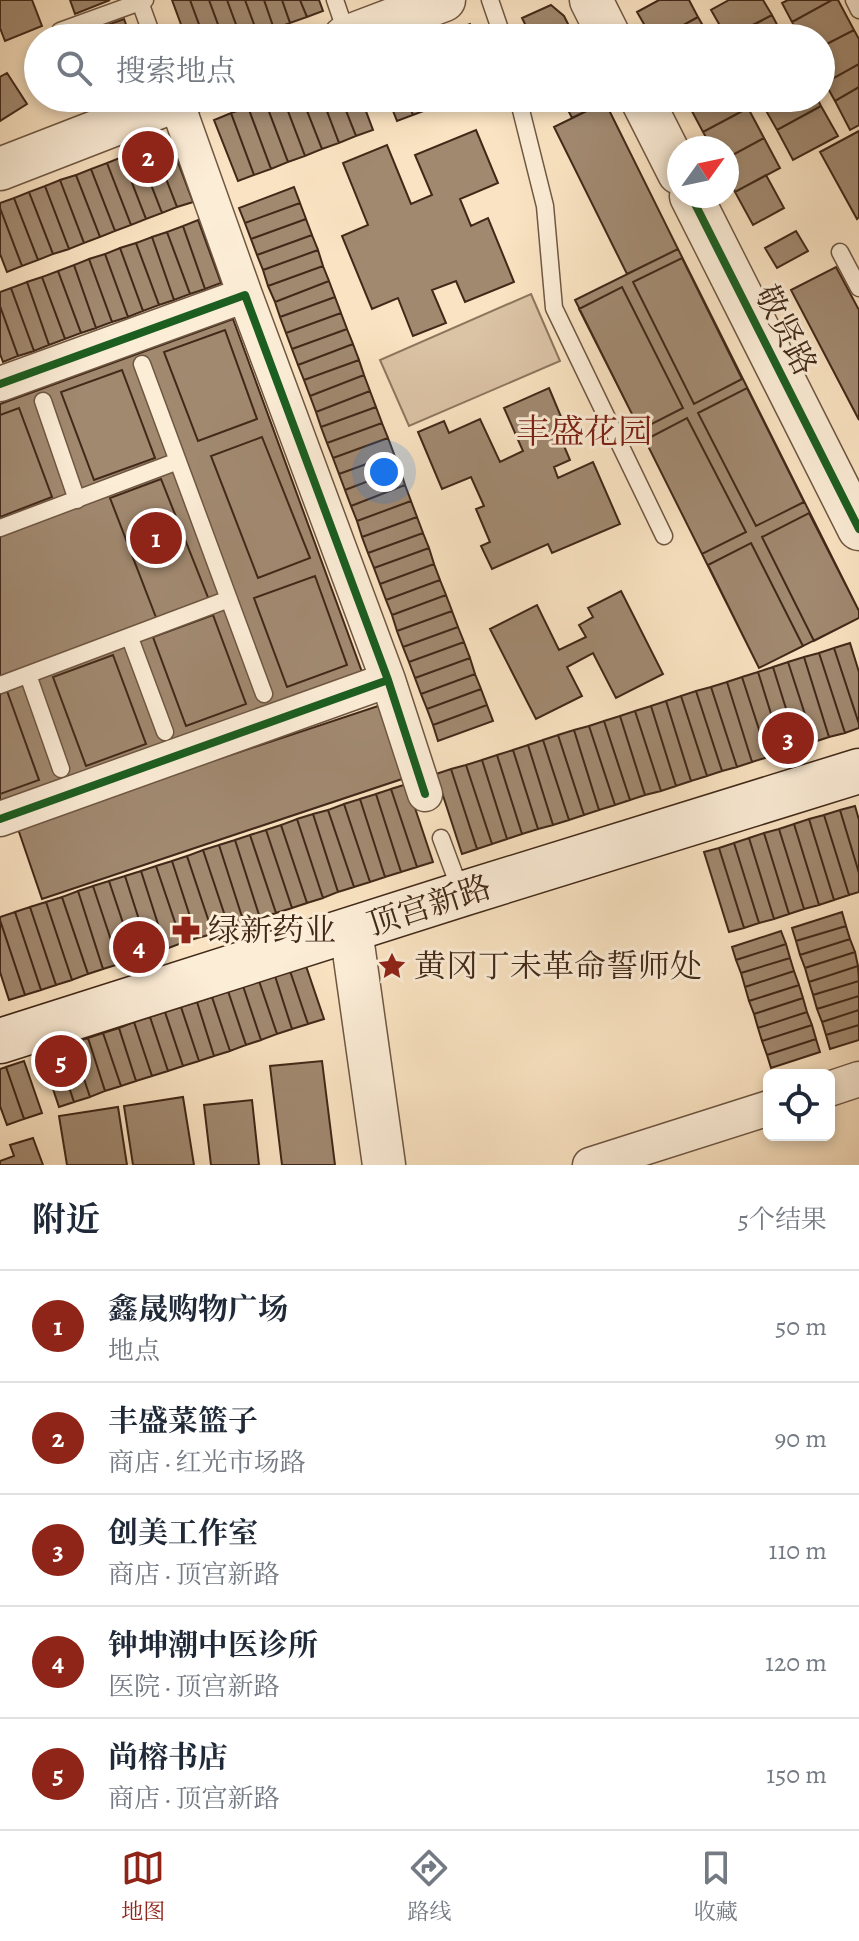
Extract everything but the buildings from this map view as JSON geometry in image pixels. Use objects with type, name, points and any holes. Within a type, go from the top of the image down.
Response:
[{"type":"main road","name":"顶宫新路","points":[[0,1041],[859,771]]},
{"type":"street","points":[[346,24],[444,0]]},
{"type":"street","points":[[591,0],[603,24]]},
{"type":"street","points":[[0,169],[145,112]]},
{"type":"street","points":[[182,112],[245,295],[388,680],[425,794]]},
{"type":"street","points":[[648,112],[667,149]]},
{"type":"street","name":"敬贤路","points":[[697,208],[855,507]]},
{"type":"street","points":[[0,384],[245,295]]},
{"type":"street","points":[[0,819],[388,680]]},
{"type":"street","points":[[351,930],[384,1165]]},
{"type":"street","points":[[835,1087],[859,1079]]},
{"type":"street","points":[[590,1165],[763,1110]]},
{"type":"lane","points":[[490,0],[498,24]]},
{"type":"lane","points":[[854,0],[859,10]]},
{"type":"lane","points":[[79,24],[142,1],[149,24]]},
{"type":"lane","points":[[522,112],[545,206],[554,308],[664,536]]},
{"type":"lane","points":[[840,252],[859,288]]},
{"type":"lane","points":[[142,364],[264,694]]},
{"type":"lane","points":[[43,401],[77,500]]},
{"type":"lane","points":[[0,528],[178,461]]},
{"type":"lane","points":[[0,685],[229,599]]},
{"type":"lane","points":[[130,638],[165,732]]},
{"type":"lane","points":[[28,675],[61,769]]},
{"type":"lane","points":[[441,838],[462,894]]},
{"type":"shaded area","points":[[531,294],[560,361],[409,426],[380,360]]},
{"type":"cycle path","points":[[697,208],[859,529]]},
{"type":"cycle path","points":[[0,384],[245,295],[388,680],[425,794]]},
{"type":"cycle path","points":[[0,819],[388,680]]},
{"type":"place","name":"丰盛菜篮子","points":[[148,157]]},
{"type":"place","name":"鑫晟购物广场","points":[[156,538]]},
{"type":"place","name":"创美工作室","points":[[788,738]]},
{"type":"place","name":"绿新药业","points":[[186,930]]},
{"type":"place","name":"钟坤潮中医诊所","points":[[139,947]]},
{"type":"place","name":"黄冈丁未革命誓师处","points":[[392,966]]},
{"type":"place","name":"尚榕书店","points":[[61,1061]]},
{"type":"district","name":"丰盛花园","points":[[584,431]]}]
